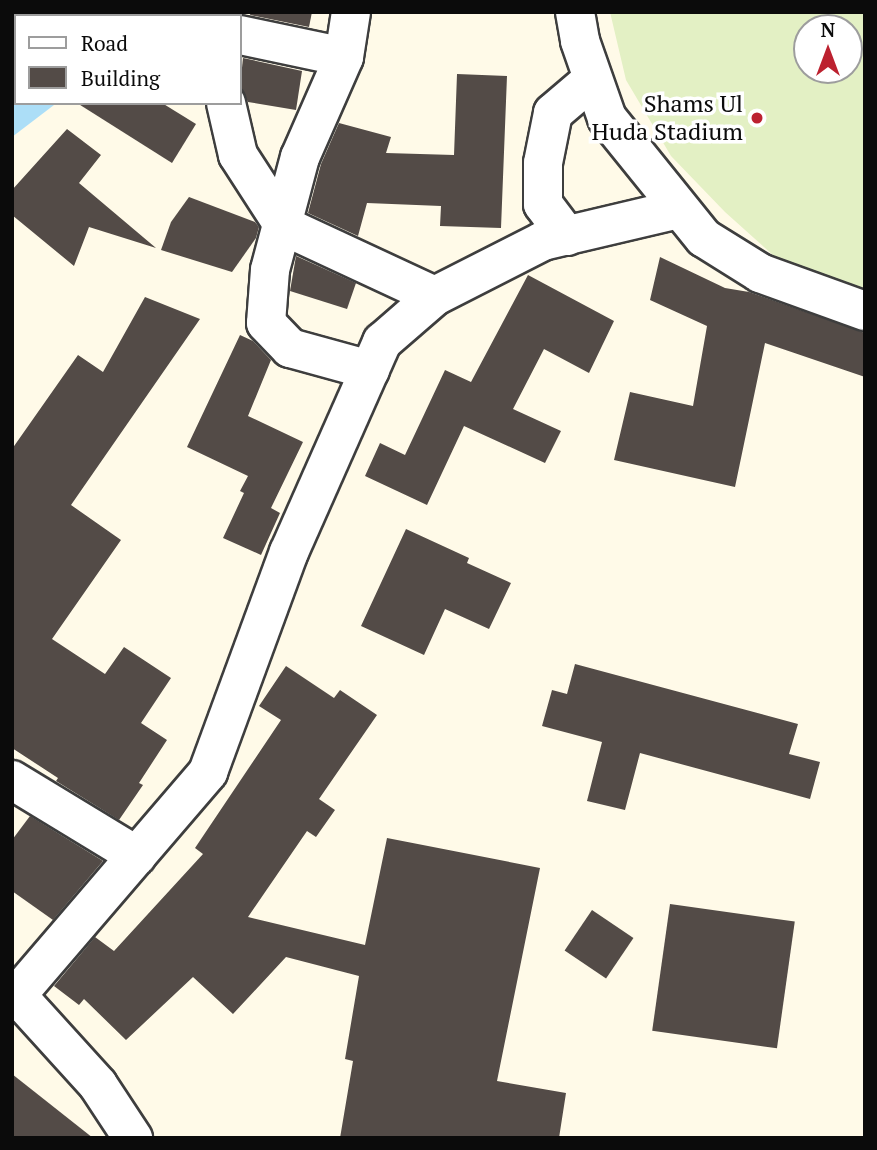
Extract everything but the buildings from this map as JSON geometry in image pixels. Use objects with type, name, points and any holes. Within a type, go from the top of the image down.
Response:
[{"type":"street","points":[[351,12],[344,57],[300,157],[284,226],[270,270],[266,323],[290,348],[370,370]]},
{"type":"street","points":[[575,12],[593,79],[607,118],[704,238],[761,273],[865,311]]},
{"type":"street","points":[[242,33],[344,57]]},
{"type":"street","points":[[567,236],[543,204],[543,163],[553,113],[593,79]]},
{"type":"street","points":[[226,105],[238,155],[284,226],[435,296]]},
{"type":"street","points":[[133,1138],[98,1085],[15,993],[208,772],[289,552],[382,342],[435,296],[543,241],[678,209]]},
{"type":"street","points":[[12,779],[136,856]]},
{"type":"green space","name":"Shams Ul Huda Stadium","points":[[610,12],[865,12],[865,290],[838,284],[774,256],[725,212],[671,156],[626,80]]},
{"type":"water","points":[[12,51],[14,105],[54,105],[12,137]]},
{"type":"place","name":"Shams Ul Huda Stadium","points":[[757,118]]}]
